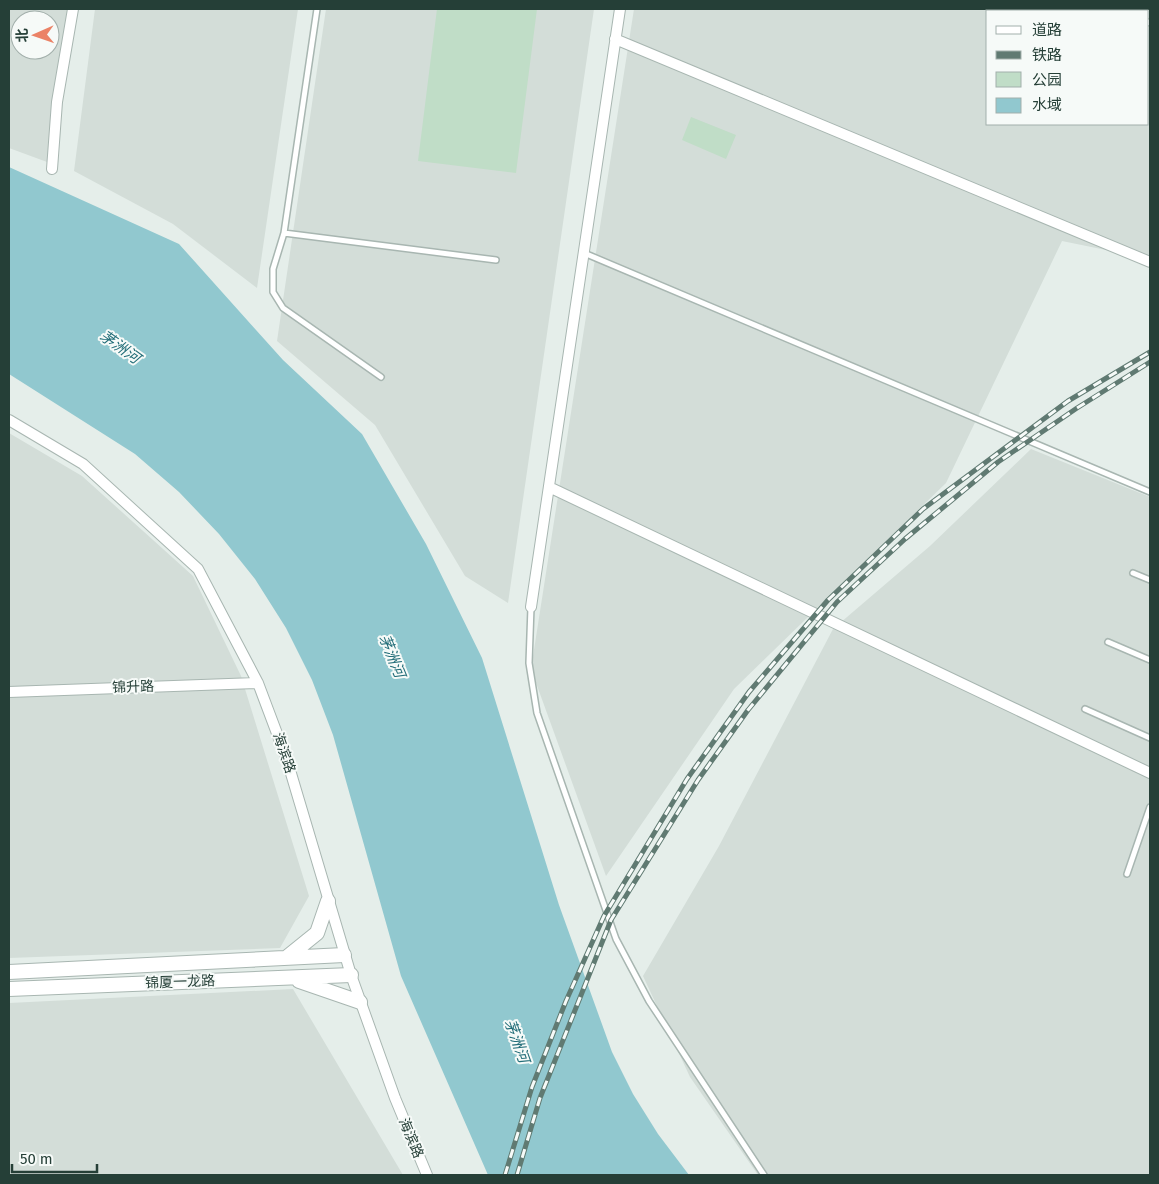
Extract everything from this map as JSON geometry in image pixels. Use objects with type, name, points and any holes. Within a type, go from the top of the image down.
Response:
[{"type":"street","points":[[52,169],[57,102],[73,9]]},
{"type":"street","points":[[531,607],[620,9]]},
{"type":"street","points":[[615,39],[1150,262]]},
{"type":"street","name":"海滨路","points":[[9,420],[84,464],[198,569],[258,684],[287,760],[350,975],[395,1098],[427,1175]]},
{"type":"street","points":[[549,487],[1150,773]]},
{"type":"street","name":"锦升路","points":[[9,692],[258,684]]},
{"type":"street","points":[[286,958],[317,933],[328,900]]},
{"type":"street","name":"锦厦一龙路","points":[[9,972],[344,955]]},
{"type":"street","name":"锦厦一龙路","points":[[9,988],[350,975]]},
{"type":"street","points":[[286,977],[360,1002]]},
{"type":"lane","points":[[317,9],[284,233],[274,269],[273,292],[295,318],[381,377]]},
{"type":"lane","points":[[284,233],[496,260]]},
{"type":"lane","points":[[583,253],[1150,492]]},
{"type":"lane","points":[[1133,573],[1150,580]]},
{"type":"lane","points":[[531,607],[528,663],[537,713],[616,939],[649,1001],[764,1175]]},
{"type":"lane","points":[[1108,642],[1150,660]]},
{"type":"lane","points":[[1085,709],[1150,738]]},
{"type":"lane","points":[[1127,874],[1150,807]]},
{"type":"shaded area","points":[[9,9],[70,9],[47,162],[9,148]]},
{"type":"shaded area","points":[[95,9],[298,9],[257,288],[173,224],[74,171]]},
{"type":"shaded area","points":[[326,9],[594,9],[508,603],[465,576],[375,425],[277,341]]},
{"type":"shaded area","points":[[634,9],[1150,9],[1150,259],[1062,241],[946,483],[734,689],[606,876],[531,669]]},
{"type":"shaded area","points":[[9,433],[82,476],[193,576],[241,676],[309,896],[280,948],[9,958]]},
{"type":"shaded area","points":[[1031,449],[1150,497],[1150,1175],[758,1175],[690,1077],[643,976],[719,846],[833,629],[930,546]]},
{"type":"shaded area","points":[[293,989],[403,1175],[9,1175],[9,1003]]},
{"type":"green space","points":[[437,9],[537,9],[516,173],[418,161]]},
{"type":"green space","points":[[691,117],[736,135],[726,159],[682,140]]},
{"type":"water","name":"茅洲河","points":[[9,167],[179,244],[283,360],[362,434],[426,544],[482,658],[559,905],[612,1052],[633,1094],[658,1134],[689,1175],[488,1175],[401,976],[333,735],[312,680],[286,628],[255,579],[219,534],[179,492],[135,454],[9,374]]},
{"type":"railway","points":[[505,1175],[532,1087],[566,1001],[604,916],[687,779],[749,692],[828,600],[923,509],[1068,401],[1150,352]]},
{"type":"railway","points":[[517,1175],[540,1098],[611,920],[698,780],[748,710],[837,602],[905,539],[998,462],[1077,408],[1150,362]]}]
